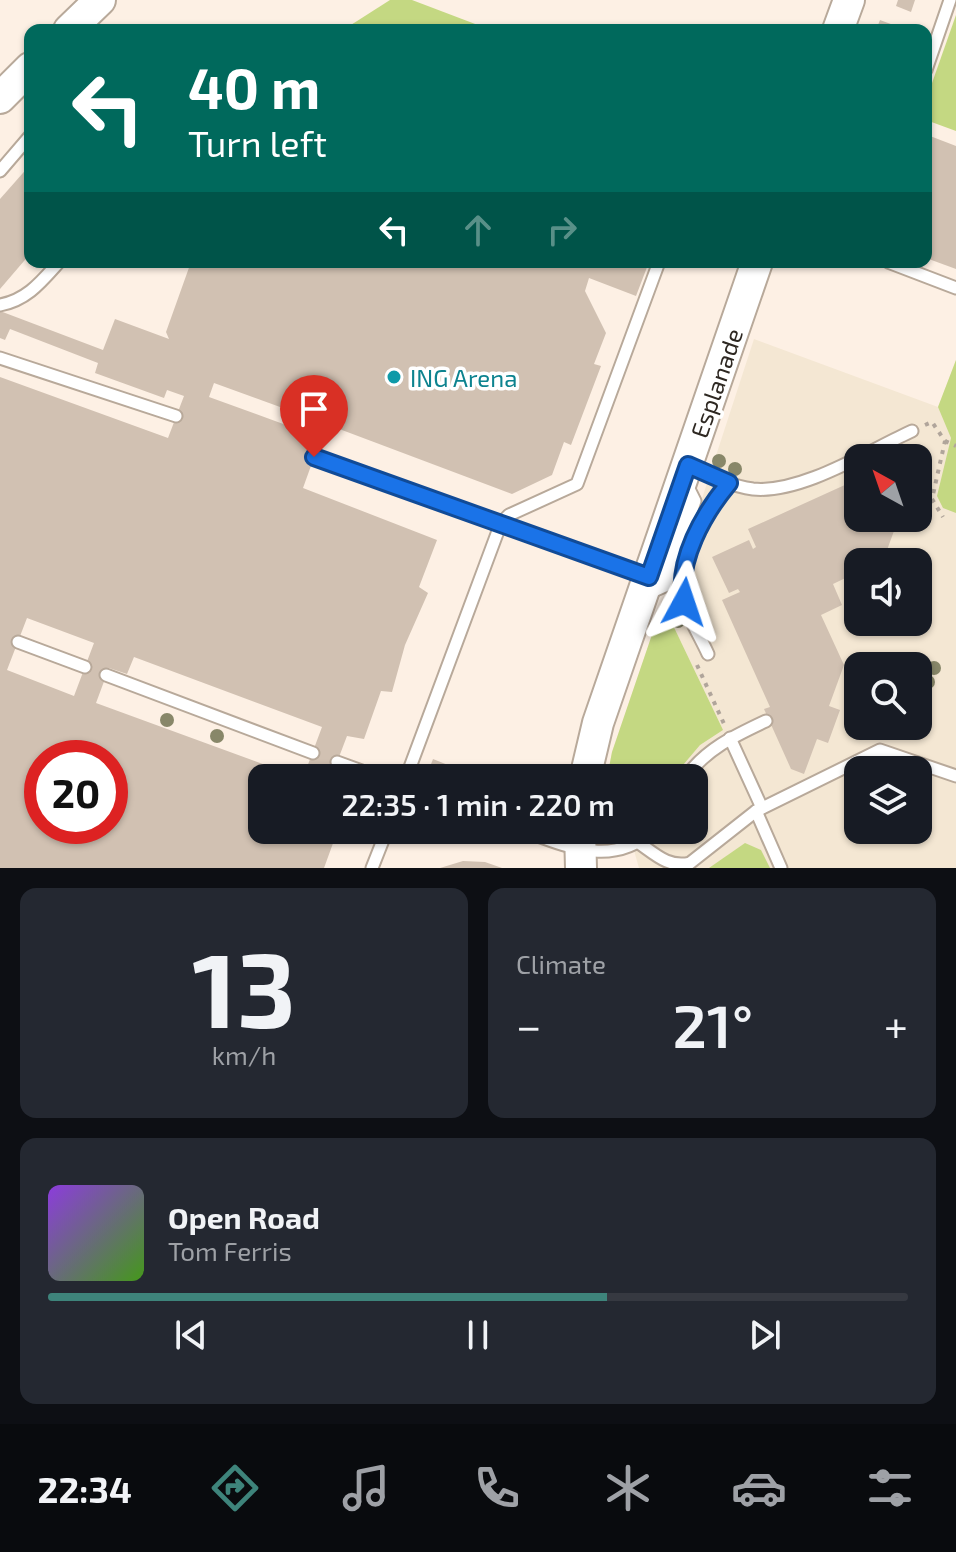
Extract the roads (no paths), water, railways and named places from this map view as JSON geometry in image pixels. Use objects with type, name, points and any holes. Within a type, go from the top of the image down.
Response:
[{"type":"street","points":[[75,24],[100,0]]},
{"type":"street","points":[[840,24],[849,0]]},
{"type":"street","points":[[0,98],[24,74]]},
{"type":"street","name":"Esplanade","points":[[588,764],[591,745],[755,268]]},
{"type":"lane","points":[[932,52],[950,0]]},
{"type":"lane","points":[[0,171],[24,143]]},
{"type":"lane","points":[[0,305],[23,298],[53,268]]},
{"type":"lane","points":[[411,764],[501,523],[509,515],[577,484],[657,268]]},
{"type":"lane","points":[[904,268],[956,288]]},
{"type":"lane","points":[[0,358],[176,416]]},
{"type":"lane","points":[[686,471],[764,489],[793,484],[912,431]]},
{"type":"lane","points":[[314,457],[501,523],[646,586]]},
{"type":"lane","points":[[708,654],[684,602],[684,575],[706,512],[729,483]]},
{"type":"lane","points":[[18,642],[85,667]]},
{"type":"lane","points":[[106,675],[313,753]]},
{"type":"lane","points":[[698,764],[728,733],[766,721]]},
{"type":"lane","points":[[728,733],[781,868]]},
{"type":"lane","points":[[640,844],[667,862],[686,864],[759,809],[880,750],[956,776]]},
{"type":"lane","points":[[337,762],[342,764]]},
{"type":"lane","points":[[372,868],[381,844]]},
{"type":"lane","points":[[580,850],[623,852],[637,844]]},
{"type":"place","name":"ING Arena","points":[[394,377]]}]
